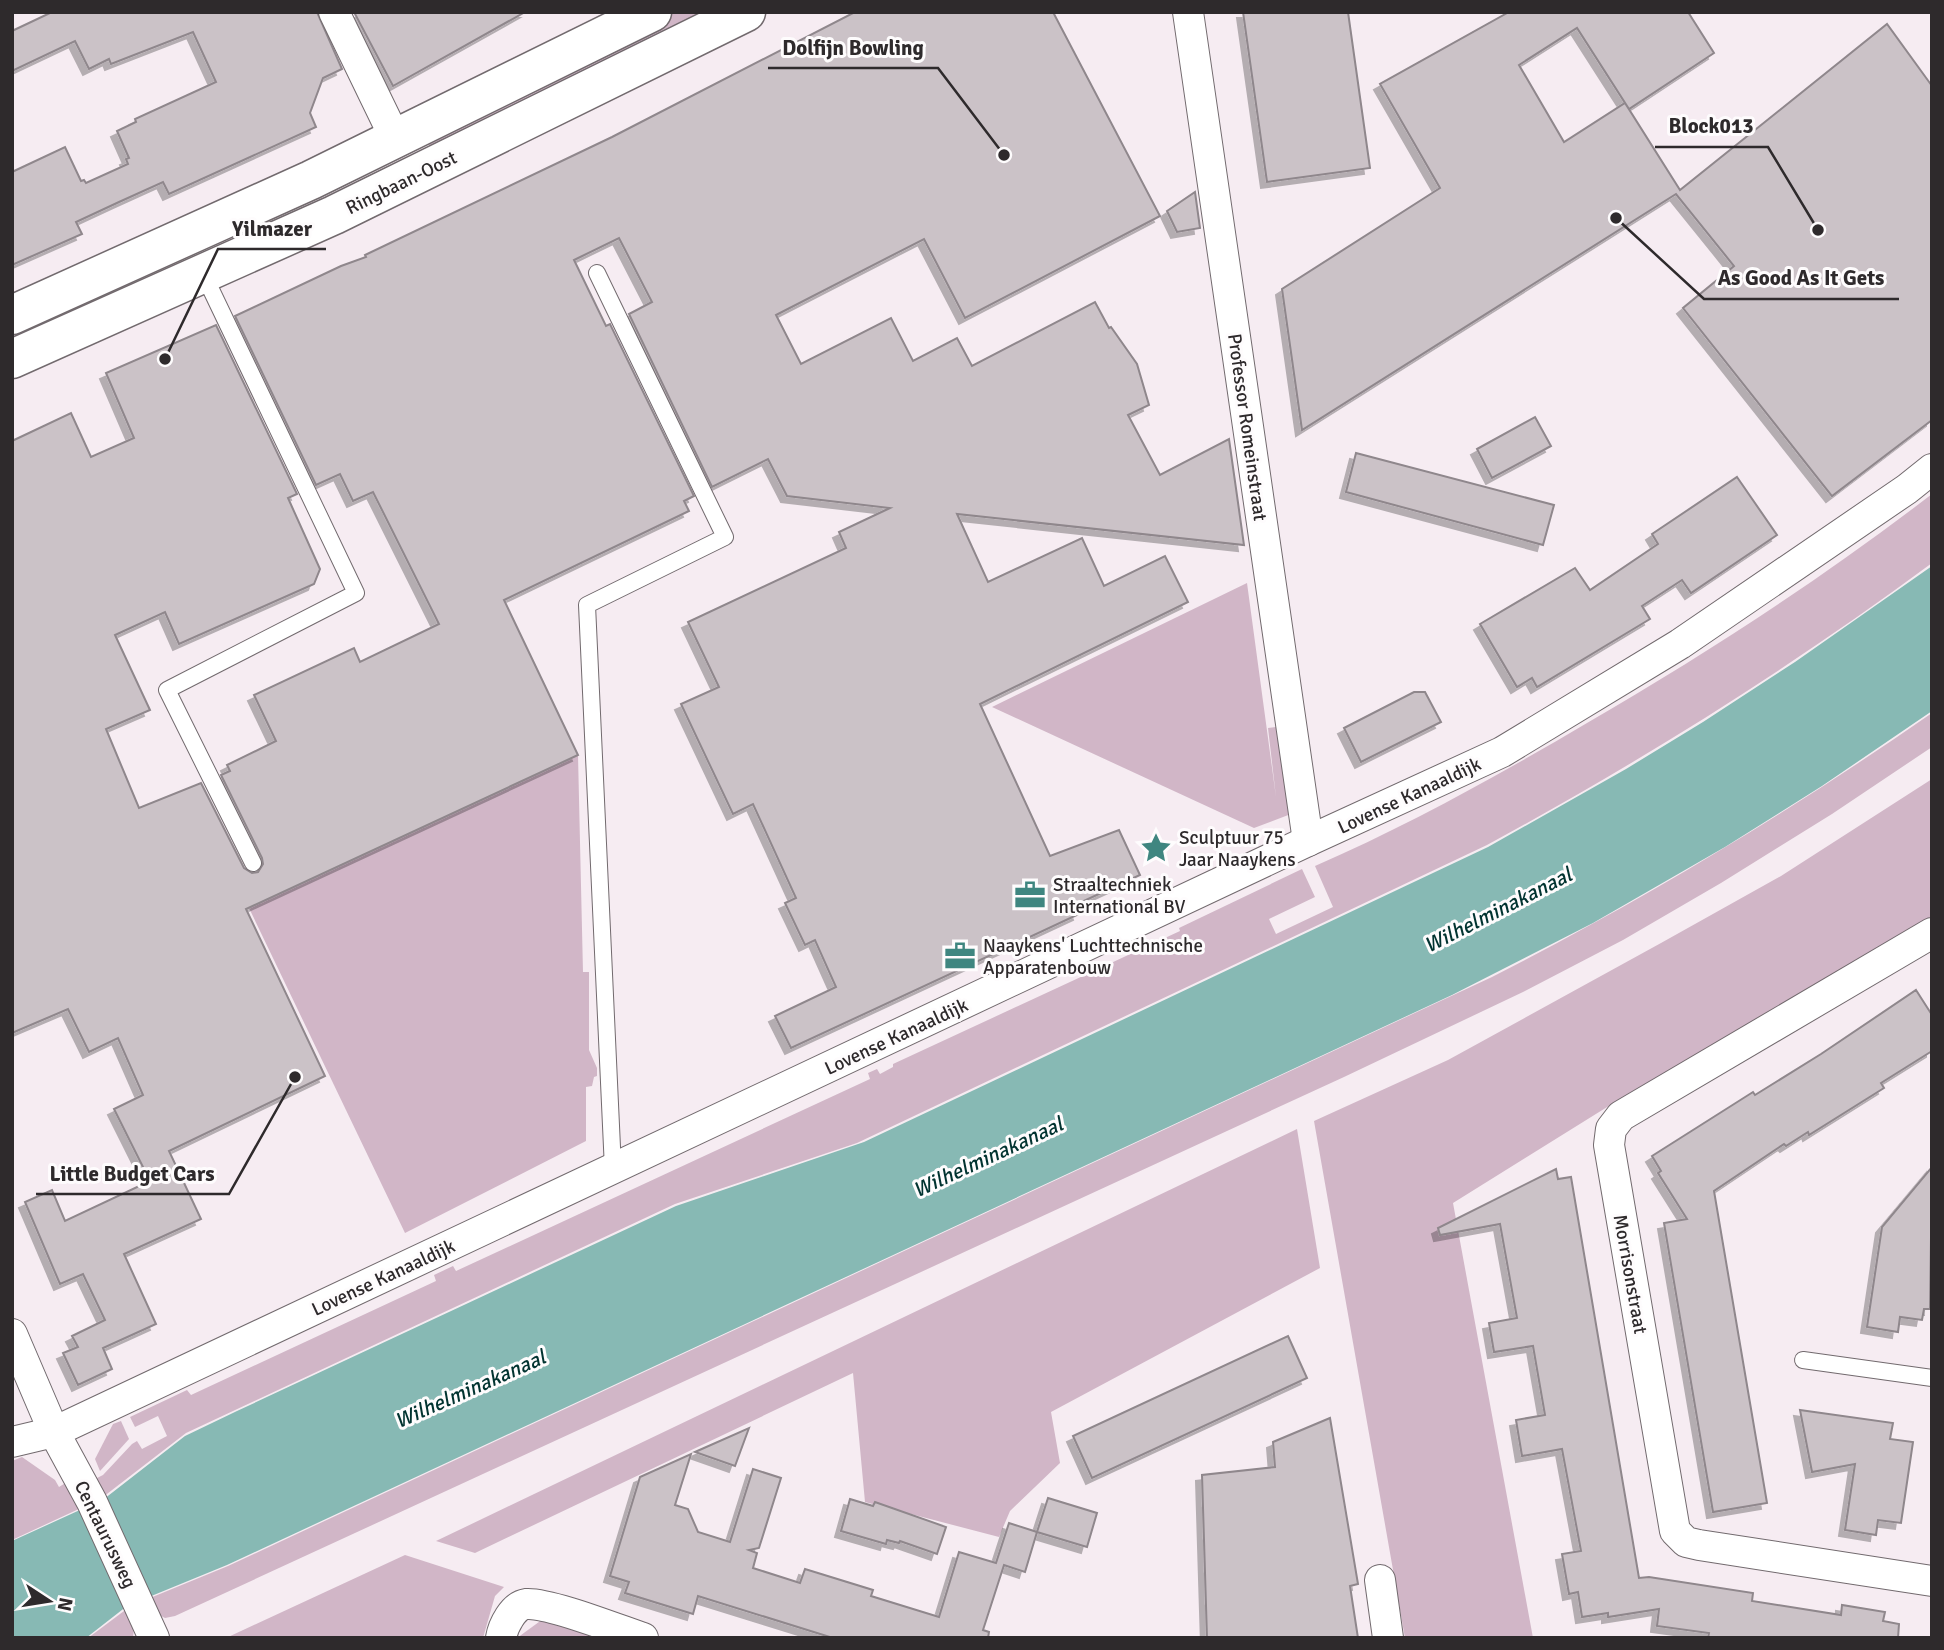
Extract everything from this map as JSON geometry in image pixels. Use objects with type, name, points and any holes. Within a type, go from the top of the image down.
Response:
[{"type":"main road","points":[[12,315],[311,180],[653,12]]},
{"type":"main road","name":"Ringbaan-Oost","points":[[12,359],[334,215],[746,12]]},
{"type":"street","points":[[334,12],[395,138]]},
{"type":"street","name":"Professor Romeinstraat","points":[[1188,12],[1308,841]]},
{"type":"street","name":"Lovense Kanaaldijk","points":[[12,1442],[54,1432],[1502,752],[1680,644],[1854,526],[1932,469]]},
{"type":"street","name":"Morrisonstraat","points":[[1932,933],[1621,1116],[1611,1129],[1609,1145],[1675,1531],[1686,1542],[1699,1545],[1932,1581]]},
{"type":"street","name":"Centaurusweg","points":[[12,1334],[54,1432],[92,1502],[154,1638]]},
{"type":"street","points":[[1380,1580],[1388,1638]]},
{"type":"street","points":[[501,1638],[516,1608],[525,1604],[547,1607],[643,1638]]},
{"type":"lane","points":[[597,273],[725,537],[587,605],[613,1169]]},
{"type":"lane","points":[[204,275],[356,593],[167,690],[253,863]]},
{"type":"lane","points":[[1803,1360],[1932,1378]]},
{"type":"shaded area","points":[[667,12],[711,12],[433,153],[428,143]]},
{"type":"shaded area","points":[[1932,494],[1932,563],[1824,640],[1714,712],[1487,845],[857,1143],[675,1204],[186,1433],[103,1497],[95,1479],[103,1475],[137,1441],[142,1449],[167,1436],[158,1416],[135,1427],[130,1417],[187,1390],[191,1395],[436,1281],[434,1275],[453,1266],[456,1271],[870,1079],[868,1073],[877,1069],[880,1074],[893,1067],[893,1064],[1180,931],[1179,928],[1302,869],[1315,897],[1269,919],[1276,934],[1333,907],[1315,866],[1453,799],[1632,697],[1806,585]]},
{"type":"shaded area","points":[[1247,583],[1276,797],[1268,728],[1292,725],[1304,809],[1254,828],[992,707]]},
{"type":"shaded area","points":[[1932,713],[1932,747],[1832,814],[1721,883],[1623,940],[1523,992],[175,1616],[165,1618],[157,1614],[150,1598],[228,1566],[1492,977],[1605,917],[1771,819]]},
{"type":"shaded area","points":[[578,755],[583,972],[589,972],[589,1050],[597,1068],[597,1076],[594,1077],[592,1086],[586,1087],[586,1141],[405,1233],[249,908]]},
{"type":"shaded area","points":[[1932,779],[1932,918],[1641,1093],[1620,1099],[1453,1203],[1533,1638],[1405,1638],[1314,1121],[1448,1060],[1661,943],[1781,876]]},
{"type":"shaded area","points":[[1297,1129],[1320,1268],[1051,1412],[1060,1463],[1010,1511],[999,1537],[865,1502],[853,1373],[475,1553],[436,1541]]},
{"type":"shaded area","points":[[121,1421],[129,1439],[100,1471],[95,1459],[113,1424]]},
{"type":"shaded area","points":[[22,1457],[55,1480],[59,1487],[67,1482],[81,1508],[12,1540],[12,1461]]},
{"type":"shaded area","points":[[405,1555],[504,1587],[495,1596],[483,1638],[226,1638]]},
{"type":"shaded area","points":[[128,1608],[134,1628],[133,1638],[88,1638]]},
{"type":"shaded area","points":[[543,1619],[618,1638],[517,1638]]},
{"type":"water","name":"Wilhelminakanaal","points":[[1932,566],[1932,711],[1822,786],[1725,847],[1593,923],[1452,995],[227,1565],[127,1606],[86,1638],[12,1638],[12,1541],[104,1499],[185,1436],[676,1206],[864,1142],[1488,847],[1703,722],[1795,662]]},
{"type":"building","points":[[52,12],[317,12],[342,69],[323,78],[310,113],[316,127],[169,194],[163,182],[76,222],[82,234],[12,265],[12,172],[65,147],[81,181],[86,183],[128,164],[126,159],[129,158],[117,131],[136,122],[135,119],[216,82],[193,32],[111,64],[109,59],[89,69],[75,41],[12,71],[12,31]]},
{"type":"building","points":[[354,12],[525,12],[393,86]]},
{"type":"building","points":[[855,12],[1053,12],[1160,216],[965,318],[924,239],[776,315],[801,364],[891,318],[913,361],[957,338],[972,366],[1095,302],[1109,328],[1111,327],[1137,364],[1149,405],[1128,415],[1160,475],[1229,439],[1244,545],[957,514],[988,582],[1082,538],[1104,586],[1165,556],[1188,602],[980,704],[1050,856],[1119,830],[1140,875],[1075,905],[1079,914],[791,1048],[775,1016],[836,987],[815,940],[805,945],[785,903],[796,898],[753,804],[733,814],[681,704],[719,687],[688,622],[846,548],[839,532],[890,508],[787,496],[768,459],[712,487],[629,314],[652,302],[619,238],[574,260],[606,326],[610,324],[694,496],[684,501],[689,511],[504,600],[578,755],[246,909],[325,1076],[169,1151],[201,1219],[124,1254],[156,1324],[103,1348],[112,1369],[78,1385],[63,1353],[78,1347],[72,1336],[105,1320],[83,1274],[60,1284],[25,1202],[52,1190],[65,1221],[150,1181],[114,1109],[143,1095],[118,1038],[89,1052],[68,1009],[12,1033],[12,441],[71,413],[91,457],[134,438],[106,373],[216,325],[297,494],[288,498],[320,569],[314,584],[179,644],[165,612],[115,635],[150,710],[106,729],[139,808],[201,783],[244,868],[252,873],[258,872],[263,864],[262,858],[221,775],[230,771],[227,765],[276,741],[254,695],[354,648],[360,662],[439,624],[373,492],[353,501],[340,474],[316,485],[235,316],[366,257],[365,255],[612,137]]},
{"type":"building","points":[[1243,12],[1348,12],[1370,168],[1267,182]]},
{"type":"building","points":[[1509,12],[1688,12],[1714,53],[1629,109],[1577,28],[1519,65],[1564,142],[1625,103],[1680,190],[1887,24],[1932,86],[1932,420],[1832,496],[1683,308],[1734,266],[1676,194],[1302,430],[1282,289],[1440,188],[1380,84]]},
{"type":"building","points":[[1195,192],[1200,228],[1177,232],[1167,211]]},
{"type":"building","points":[[1535,417],[1551,446],[1492,478],[1477,449]]},
{"type":"building","points":[[1356,453],[1554,505],[1543,545],[1346,492]]},
{"type":"building","points":[[1737,477],[1777,535],[1691,593],[1682,580],[1642,606],[1650,619],[1537,687],[1532,678],[1517,687],[1480,624],[1575,568],[1590,590],[1658,544],[1652,534]]},
{"type":"building","points":[[1414,692],[1425,692],[1441,722],[1361,762],[1344,728]]},
{"type":"building","points":[[1916,990],[1932,1015],[1932,1051],[1881,1083],[1884,1088],[1809,1135],[1808,1132],[1786,1146],[1784,1144],[1714,1191],[1767,1503],[1713,1512],[1664,1223],[1687,1219],[1658,1173],[1661,1171],[1652,1156],[1753,1092],[1755,1095],[1821,1054]]},
{"type":"building","points":[[1932,1167],[1930,1309],[1924,1309],[1922,1320],[1900,1317],[1898,1332],[1867,1327],[1882,1227]]},
{"type":"building","points":[[1556,1169],[1558,1179],[1571,1177],[1639,1578],[1649,1577],[1753,1593],[1752,1601],[1841,1615],[1842,1605],[1885,1612],[1883,1621],[1899,1624],[1898,1638],[1708,1638],[1709,1633],[1657,1626],[1659,1609],[1608,1617],[1608,1613],[1582,1617],[1578,1592],[1569,1594],[1562,1554],[1581,1551],[1562,1449],[1522,1456],[1516,1420],[1545,1415],[1533,1346],[1494,1352],[1489,1323],[1517,1318],[1500,1224],[1440,1235],[1438,1228]]},
{"type":"building","points":[[1288,1336],[1307,1378],[1092,1478],[1073,1436]]},
{"type":"building","points":[[1800,1410],[1893,1423],[1890,1439],[1913,1442],[1901,1523],[1878,1520],[1876,1535],[1845,1530],[1855,1464],[1812,1472]]},
{"type":"building","points":[[1330,1418],[1358,1584],[1350,1586],[1358,1638],[1207,1638],[1202,1475],[1275,1467],[1273,1442]]},
{"type":"building","points":[[749,1428],[735,1466],[695,1452]]},
{"type":"building","points":[[691,1454],[675,1505],[688,1509],[698,1532],[730,1542],[753,1469],[781,1478],[759,1548],[749,1550],[757,1553],[753,1568],[800,1583],[805,1569],[873,1590],[871,1596],[939,1617],[959,1552],[996,1563],[1009,1523],[1037,1532],[1025,1572],[1004,1565],[983,1630],[989,1632],[988,1638],[833,1638],[698,1596],[693,1614],[625,1593],[629,1582],[610,1576],[640,1477]]},
{"type":"building","points":[[1048,1498],[1097,1513],[1087,1547],[1037,1532]]},
{"type":"building","points":[[850,1499],[873,1506],[875,1502],[946,1527],[937,1554],[900,1541],[887,1540],[886,1544],[841,1531]]},
{"type":"place","name":"Dolfijn Bowling","points":[[1004,155]]},
{"type":"place","name":"As Good As It Gets","points":[[1616,218]]},
{"type":"place","name":"Block013","points":[[1818,230]]},
{"type":"place","name":"Yilmazer","points":[[165,359]]},
{"type":"place","name":"Sculptuur 75 Jaar Naaykens","points":[[1156,848]]},
{"type":"place","name":"Straaltechniek International BV","points":[[1030,895]]},
{"type":"place","name":"Naaykens' Luchttechnische Apparatenbouw","points":[[960,956]]},
{"type":"place","name":"Little Budget Cars","points":[[295,1077]]}]
